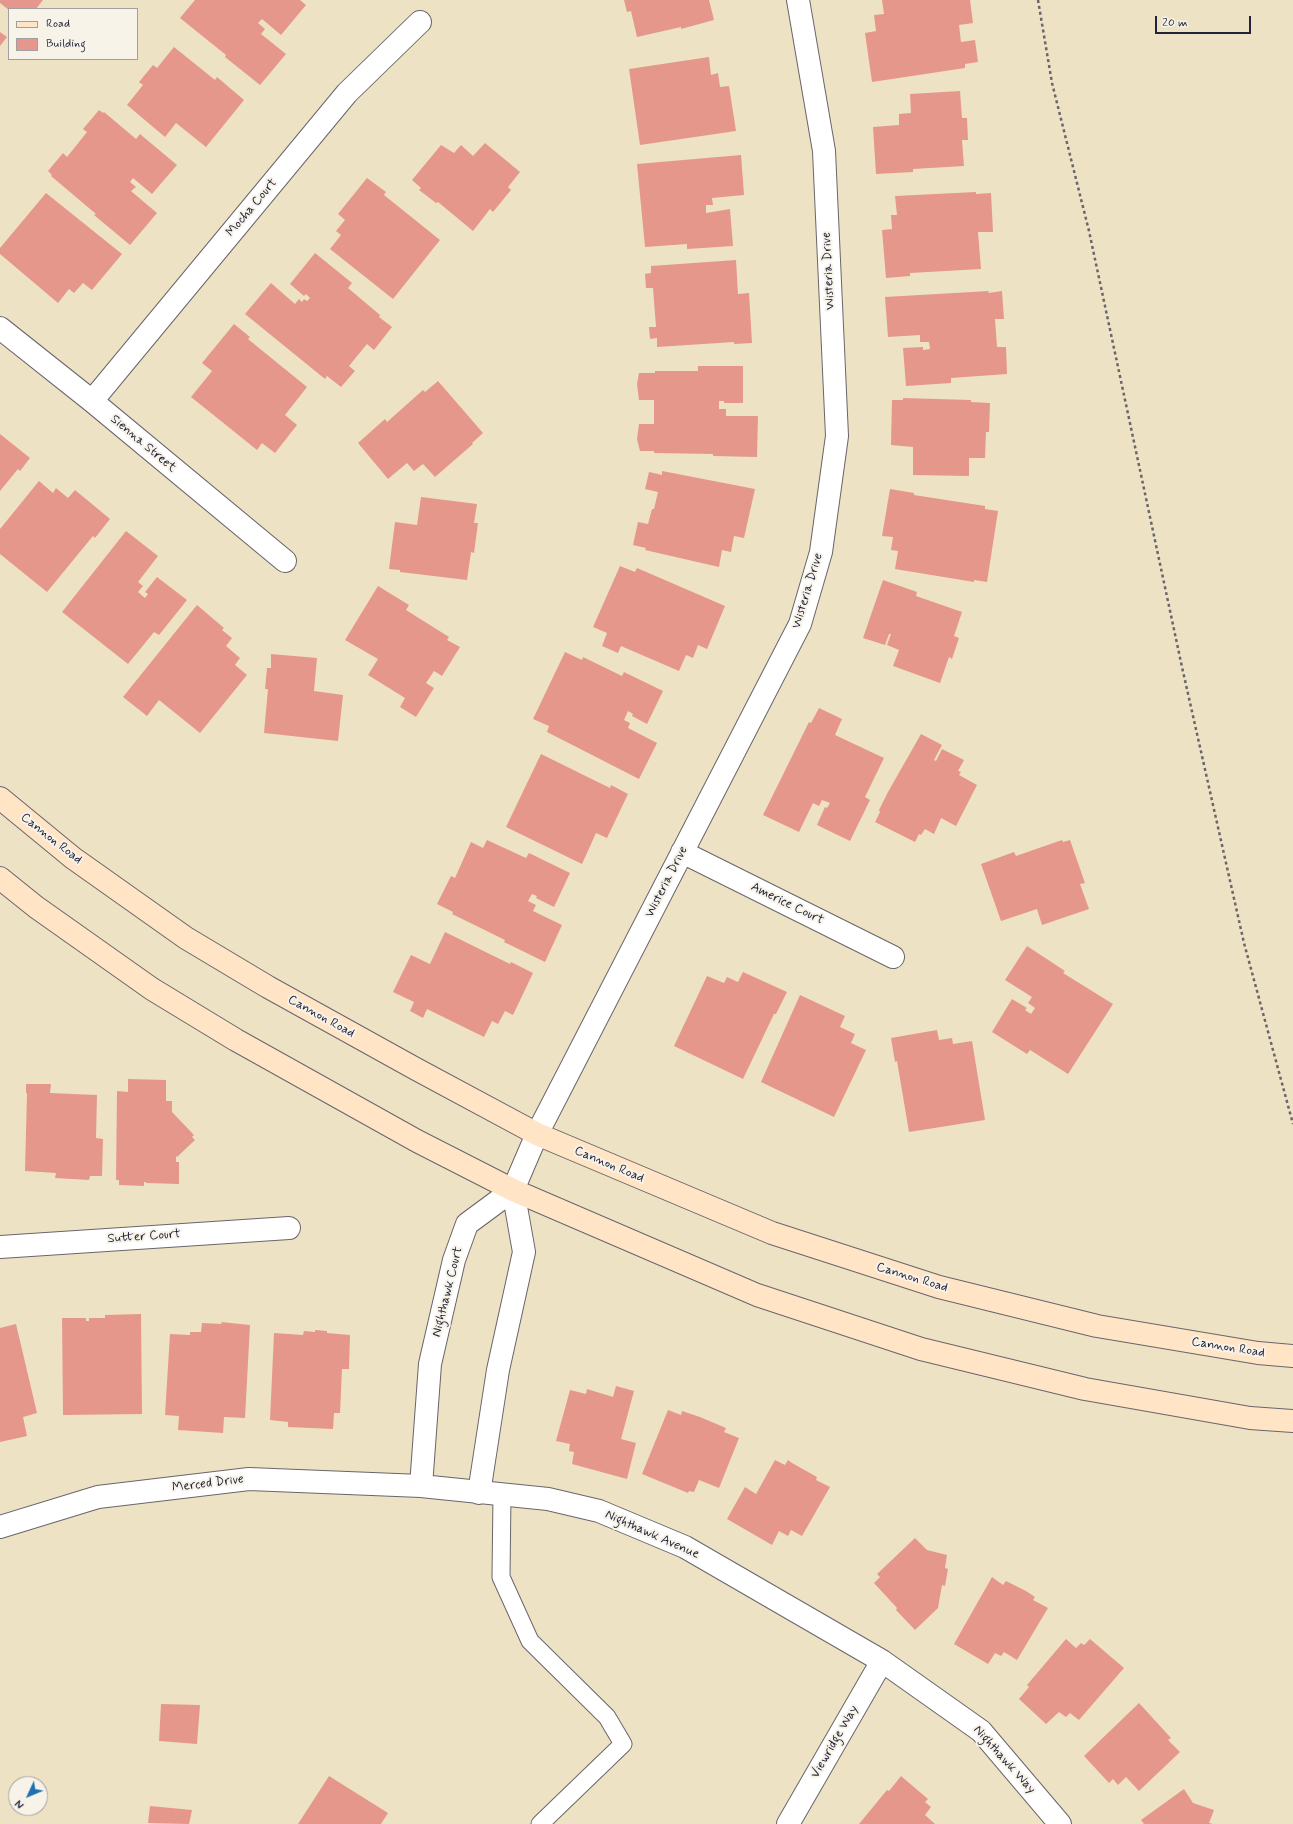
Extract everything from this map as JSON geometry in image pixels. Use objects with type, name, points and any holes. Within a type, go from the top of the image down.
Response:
[{"type":"main road","name":"Cannon Road","points":[[0,798],[73,858],[186,938],[274,991],[416,1070],[537,1134],[772,1233],[939,1287],[1097,1326],[1258,1353],[1293,1356]]},
{"type":"main road","points":[[0,878],[36,907],[152,989],[236,1040],[417,1142],[513,1190],[757,1295],[921,1349],[1085,1389],[1250,1418],[1293,1421]]},
{"type":"street","name":"Wisteria Drive","points":[[513,1190],[537,1134],[800,624],[821,552],[837,428],[824,151],[798,0]]},
{"type":"street","name":"Mocha Court","points":[[92,401],[347,93],[420,22]]},
{"type":"street","name":"Sienna Street","points":[[0,328],[92,401],[286,561]]},
{"type":"street","name":"Americe Court","points":[[682,852],[893,957]]},
{"type":"street","name":"Nighthawk Court","points":[[422,1486],[430,1364],[454,1260],[467,1224],[513,1190]]},
{"type":"street","points":[[479,1493],[498,1370],[524,1252],[513,1190]]},
{"type":"street","name":"Sutter Court","points":[[0,1247],[288,1228]]},
{"type":"street","name":"Merced Drive","points":[[0,1526],[98,1497],[249,1479],[422,1486]]},
{"type":"street","name":"Nighthawk Avenue","points":[[422,1486],[548,1499],[599,1511],[685,1548],[882,1661]]},
{"type":"street","name":"Viewridge Way","points":[[788,1824],[882,1661]]},
{"type":"street","name":"Nighthawk Way","points":[[882,1661],[981,1731],[1060,1824]]},
{"type":"lane","points":[[502,1495],[501,1577],[530,1641],[607,1717],[623,1744],[540,1824]]},
{"type":"path","points":[[1038,0],[1052,83],[1089,231],[1182,667],[1242,935],[1293,1124]]},
{"type":"building","points":[[0,0],[43,0],[37,8],[8,8],[8,9],[0,3]]},
{"type":"building","points":[[195,0],[300,0],[306,5],[281,35],[262,19],[258,23],[265,29],[261,34],[286,54],[260,85],[180,18]]},
{"type":"building","points":[[624,0],[709,0],[714,20],[681,29],[681,27],[637,37],[631,11],[627,12]]},
{"type":"building","points":[[882,0],[970,0],[973,23],[959,25],[961,42],[975,40],[978,62],[965,64],[965,68],[872,82],[865,33],[876,31],[874,15],[884,14]]},
{"type":"building","points":[[0,32],[7,37],[0,46]]},
{"type":"building","points":[[174,47],[215,80],[217,77],[244,100],[206,147],[176,123],[165,137],[127,105],[143,85],[139,82],[153,65],[157,68]]},
{"type":"building","points":[[709,57],[711,75],[718,73],[720,87],[729,86],[736,131],[640,145],[629,69]]},
{"type":"building","points":[[960,91],[962,118],[967,118],[968,140],[962,140],[964,166],[913,169],[913,172],[876,174],[873,127],[899,125],[899,114],[911,113],[910,94]]},
{"type":"building","points":[[99,110],[103,113],[104,112],[136,139],[140,134],[177,165],[152,194],[133,178],[130,182],[136,187],[131,191],[157,213],[130,245],[94,215],[96,214],[51,176],[52,175],[48,171],[63,153],[67,157],[87,132],[83,129]]},
{"type":"building","points":[[485,143],[520,172],[508,187],[511,190],[493,212],[490,209],[473,231],[438,202],[436,203],[419,190],[421,188],[412,180],[441,145],[454,153],[461,145],[473,156]]},
{"type":"building","points":[[741,155],[744,195],[712,198],[713,205],[706,205],[706,213],[730,209],[733,246],[687,249],[687,244],[645,247],[637,164]]},
{"type":"building","points":[[367,178],[386,192],[384,195],[440,240],[393,299],[330,249],[341,235],[336,231],[345,220],[338,214]]},
{"type":"building","points":[[976,192],[976,194],[991,193],[993,232],[978,232],[981,269],[910,273],[910,276],[886,278],[882,230],[892,229],[891,215],[897,215],[895,196]]},
{"type":"building","points":[[46,193],[122,254],[92,290],[83,283],[74,293],[69,289],[58,303],[0,254],[0,248]]},
{"type":"building","points":[[315,253],[352,283],[348,288],[392,327],[374,350],[367,344],[349,366],[355,371],[341,387],[327,376],[325,379],[245,314],[271,283],[295,304],[299,299],[302,302],[304,299],[307,301],[310,298],[306,294],[304,296],[290,284]]},
{"type":"building","points":[[736,260],[738,294],[749,293],[752,343],[734,344],[734,342],[657,347],[657,338],[650,339],[649,327],[656,327],[653,288],[646,288],[645,274],[651,273],[651,266]]},
{"type":"building","points":[[989,291],[988,293],[1002,291],[1004,319],[995,319],[997,347],[1006,347],[1007,374],[951,378],[951,383],[906,386],[903,348],[923,347],[923,350],[930,349],[929,342],[920,342],[920,335],[888,337],[885,297]]},
{"type":"building","points":[[234,324],[250,337],[248,339],[307,387],[285,415],[297,425],[275,453],[262,443],[257,450],[191,397],[212,371],[202,363]]},
{"type":"building","points":[[698,366],[743,366],[743,403],[724,403],[724,401],[719,401],[719,409],[726,409],[726,416],[758,416],[757,457],[713,456],[713,454],[654,453],[654,451],[640,451],[637,439],[639,424],[654,424],[654,400],[639,400],[637,384],[639,373],[655,373],[655,371],[698,371]]},
{"type":"building","points":[[438,381],[483,433],[472,443],[473,444],[435,477],[423,464],[414,471],[407,463],[388,479],[358,443],[385,419],[387,422],[423,390],[425,392]]},
{"type":"building","points":[[903,398],[971,400],[971,402],[990,403],[989,432],[986,432],[985,458],[969,458],[969,476],[913,475],[913,447],[891,445],[892,400],[903,400]]},
{"type":"building","points":[[0,434],[30,458],[20,471],[18,469],[0,491]]},
{"type":"building","points":[[662,471],[755,489],[744,538],[734,536],[731,552],[722,550],[719,567],[645,550],[646,548],[633,545],[638,522],[648,524],[652,509],[654,509],[658,492],[645,489],[649,472],[662,475]]},
{"type":"building","points":[[39,481],[53,493],[56,488],[68,498],[75,490],[110,519],[95,538],[93,536],[47,592],[0,554],[0,529]]},
{"type":"building","points":[[890,489],[914,493],[914,495],[985,506],[985,509],[998,511],[987,582],[974,580],[974,582],[895,569],[898,551],[891,550],[893,537],[882,536]]},
{"type":"building","points":[[421,497],[477,504],[474,523],[478,523],[474,553],[471,552],[467,580],[400,572],[400,570],[389,569],[395,522],[417,525]]},
{"type":"building","points":[[126,531],[158,556],[138,582],[143,586],[138,592],[145,598],[148,594],[145,592],[157,577],[187,600],[159,635],[154,632],[128,664],[62,612]]},
{"type":"building","points":[[620,566],[635,572],[637,568],[725,606],[707,649],[698,645],[693,658],[686,655],[679,671],[621,646],[618,653],[602,646],[607,633],[593,627]]},
{"type":"building","points":[[883,580],[917,592],[916,596],[962,612],[954,636],[959,638],[952,659],[949,657],[940,683],[893,666],[899,650],[887,645],[891,634],[889,634],[885,645],[863,638]]},
{"type":"building","points":[[378,586],[409,605],[406,610],[449,637],[447,640],[460,647],[442,676],[434,671],[426,683],[434,688],[416,717],[400,707],[405,698],[368,675],[378,659],[345,640]]},
{"type":"building","points":[[197,605],[224,628],[222,630],[232,638],[226,646],[240,658],[235,665],[247,675],[200,733],[159,700],[147,716],[123,697]]},
{"type":"building","points":[[565,652],[582,660],[583,657],[622,676],[624,672],[663,691],[647,724],[632,716],[633,714],[628,711],[624,720],[630,723],[628,728],[657,743],[639,779],[547,732],[549,726],[533,719]]},
{"type":"building","points":[[271,654],[317,658],[314,691],[343,695],[338,741],[264,733],[268,689],[265,689],[267,668],[271,668]]},
{"type":"building","points":[[819,708],[842,719],[835,735],[884,758],[865,797],[870,800],[850,841],[817,825],[825,807],[827,808],[830,803],[822,800],[819,806],[813,803],[799,832],[763,815],[809,722],[811,723]]},
{"type":"building","points":[[921,734],[942,745],[934,760],[936,761],[942,749],[964,760],[958,771],[961,772],[959,775],[977,785],[956,826],[941,818],[934,834],[925,829],[921,835],[919,834],[915,842],[875,822],[888,792]]},
{"type":"building","points":[[541,754],[610,788],[611,785],[628,794],[607,838],[596,833],[582,864],[506,827]]},
{"type":"building","points":[[487,840],[526,858],[529,853],[570,873],[554,907],[536,898],[537,896],[532,894],[528,901],[536,905],[533,911],[562,925],[545,962],[504,942],[505,940],[452,914],[453,912],[437,904],[451,876],[455,878],[471,842],[483,848]]},
{"type":"building","points":[[1062,840],[1063,842],[1070,840],[1085,883],[1080,884],[1089,909],[1042,925],[1037,909],[1001,921],[981,864],[1014,852],[1016,856]]},
{"type":"building","points":[[445,932],[510,964],[511,962],[533,973],[513,1015],[505,1011],[498,1024],[492,1021],[484,1037],[427,1009],[423,1018],[410,1011],[414,1002],[393,992],[411,955],[430,964]]},
{"type":"building","points":[[1027,946],[1065,971],[1063,973],[1113,1004],[1068,1074],[1030,1050],[1027,1054],[992,1032],[1012,999],[1027,1008],[1025,1010],[1031,1014],[1035,1008],[1028,1003],[1032,997],[1005,980]]},
{"type":"building","points":[[743,972],[787,992],[776,1014],[774,1014],[743,1079],[674,1046],[707,976],[724,983],[727,977],[738,982]]},
{"type":"building","points":[[800,995],[845,1016],[840,1027],[855,1034],[851,1043],[866,1050],[834,1117],[761,1082]]},
{"type":"building","points":[[937,1030],[939,1040],[952,1038],[953,1044],[972,1041],[985,1120],[909,1132],[897,1061],[895,1062],[891,1038]]},
{"type":"building","points":[[128,1079],[166,1080],[166,1101],[172,1101],[172,1112],[194,1135],[192,1137],[195,1140],[177,1157],[176,1156],[176,1162],[179,1162],[179,1184],[144,1182],[144,1186],[119,1185],[119,1180],[116,1180],[117,1091],[128,1092]]},
{"type":"building","points":[[26,1084],[51,1084],[50,1093],[97,1095],[96,1138],[103,1139],[102,1176],[90,1176],[89,1180],[55,1178],[56,1173],[25,1171]]},
{"type":"building","points":[[141,1314],[142,1414],[63,1415],[62,1318],[86,1318],[86,1321],[89,1321],[89,1318],[105,1318],[105,1315]]},
{"type":"building","points":[[221,1322],[250,1325],[245,1418],[224,1417],[223,1433],[178,1430],[179,1416],[165,1415],[170,1334],[190,1335],[190,1332],[201,1332],[202,1323],[222,1324]]},
{"type":"building","points":[[16,1324],[37,1413],[23,1417],[27,1436],[0,1442],[0,1328]]},
{"type":"building","points":[[315,1330],[327,1331],[327,1333],[350,1335],[349,1369],[342,1369],[340,1413],[334,1413],[333,1429],[288,1427],[288,1422],[270,1420],[274,1333],[303,1335],[304,1331],[315,1332]]},
{"type":"building","points":[[616,1386],[634,1391],[621,1439],[636,1443],[627,1479],[572,1464],[574,1452],[569,1451],[570,1444],[556,1441],[570,1390],[586,1394],[587,1389],[613,1397]]},
{"type":"building","points":[[668,1410],[681,1415],[682,1411],[700,1417],[726,1428],[724,1432],[739,1438],[719,1488],[699,1480],[694,1492],[689,1491],[688,1493],[642,1474]]},
{"type":"building","points":[[775,1460],[785,1465],[788,1460],[817,1477],[816,1480],[830,1487],[802,1536],[791,1530],[788,1536],[779,1531],[772,1545],[727,1519],[745,1487],[756,1494]]},
{"type":"building","points":[[915,1538],[927,1550],[947,1555],[945,1568],[948,1569],[945,1586],[942,1585],[938,1608],[915,1630],[874,1583],[880,1577],[877,1574]]},
{"type":"building","points":[[992,1577],[1003,1585],[1006,1581],[1026,1591],[1035,1597],[1033,1600],[1048,1608],[1017,1660],[1004,1652],[1001,1656],[995,1653],[988,1664],[954,1644]]},
{"type":"building","points":[[1066,1639],[1076,1648],[1081,1643],[1084,1645],[1090,1639],[1124,1668],[1079,1720],[1070,1713],[1066,1717],[1059,1712],[1046,1724],[1019,1699],[1029,1687],[1027,1685]]},
{"type":"building","points":[[1139,1703],[1171,1738],[1168,1740],[1180,1752],[1139,1791],[1126,1777],[1118,1785],[1113,1779],[1109,1783],[1084,1756]]},
{"type":"building","points":[[161,1704],[200,1705],[197,1744],[159,1741]]},
{"type":"building","points":[[329,1776],[388,1813],[381,1824],[298,1824]]},
{"type":"building","points":[[901,1776],[928,1799],[925,1802],[931,1807],[925,1815],[935,1824],[859,1824],[887,1790],[889,1791]]},
{"type":"building","points":[[1184,1789],[1193,1803],[1214,1810],[1209,1823],[1213,1824],[1144,1824],[1141,1820]]},
{"type":"building","points":[[150,1806],[192,1810],[189,1824],[148,1823]]}]
